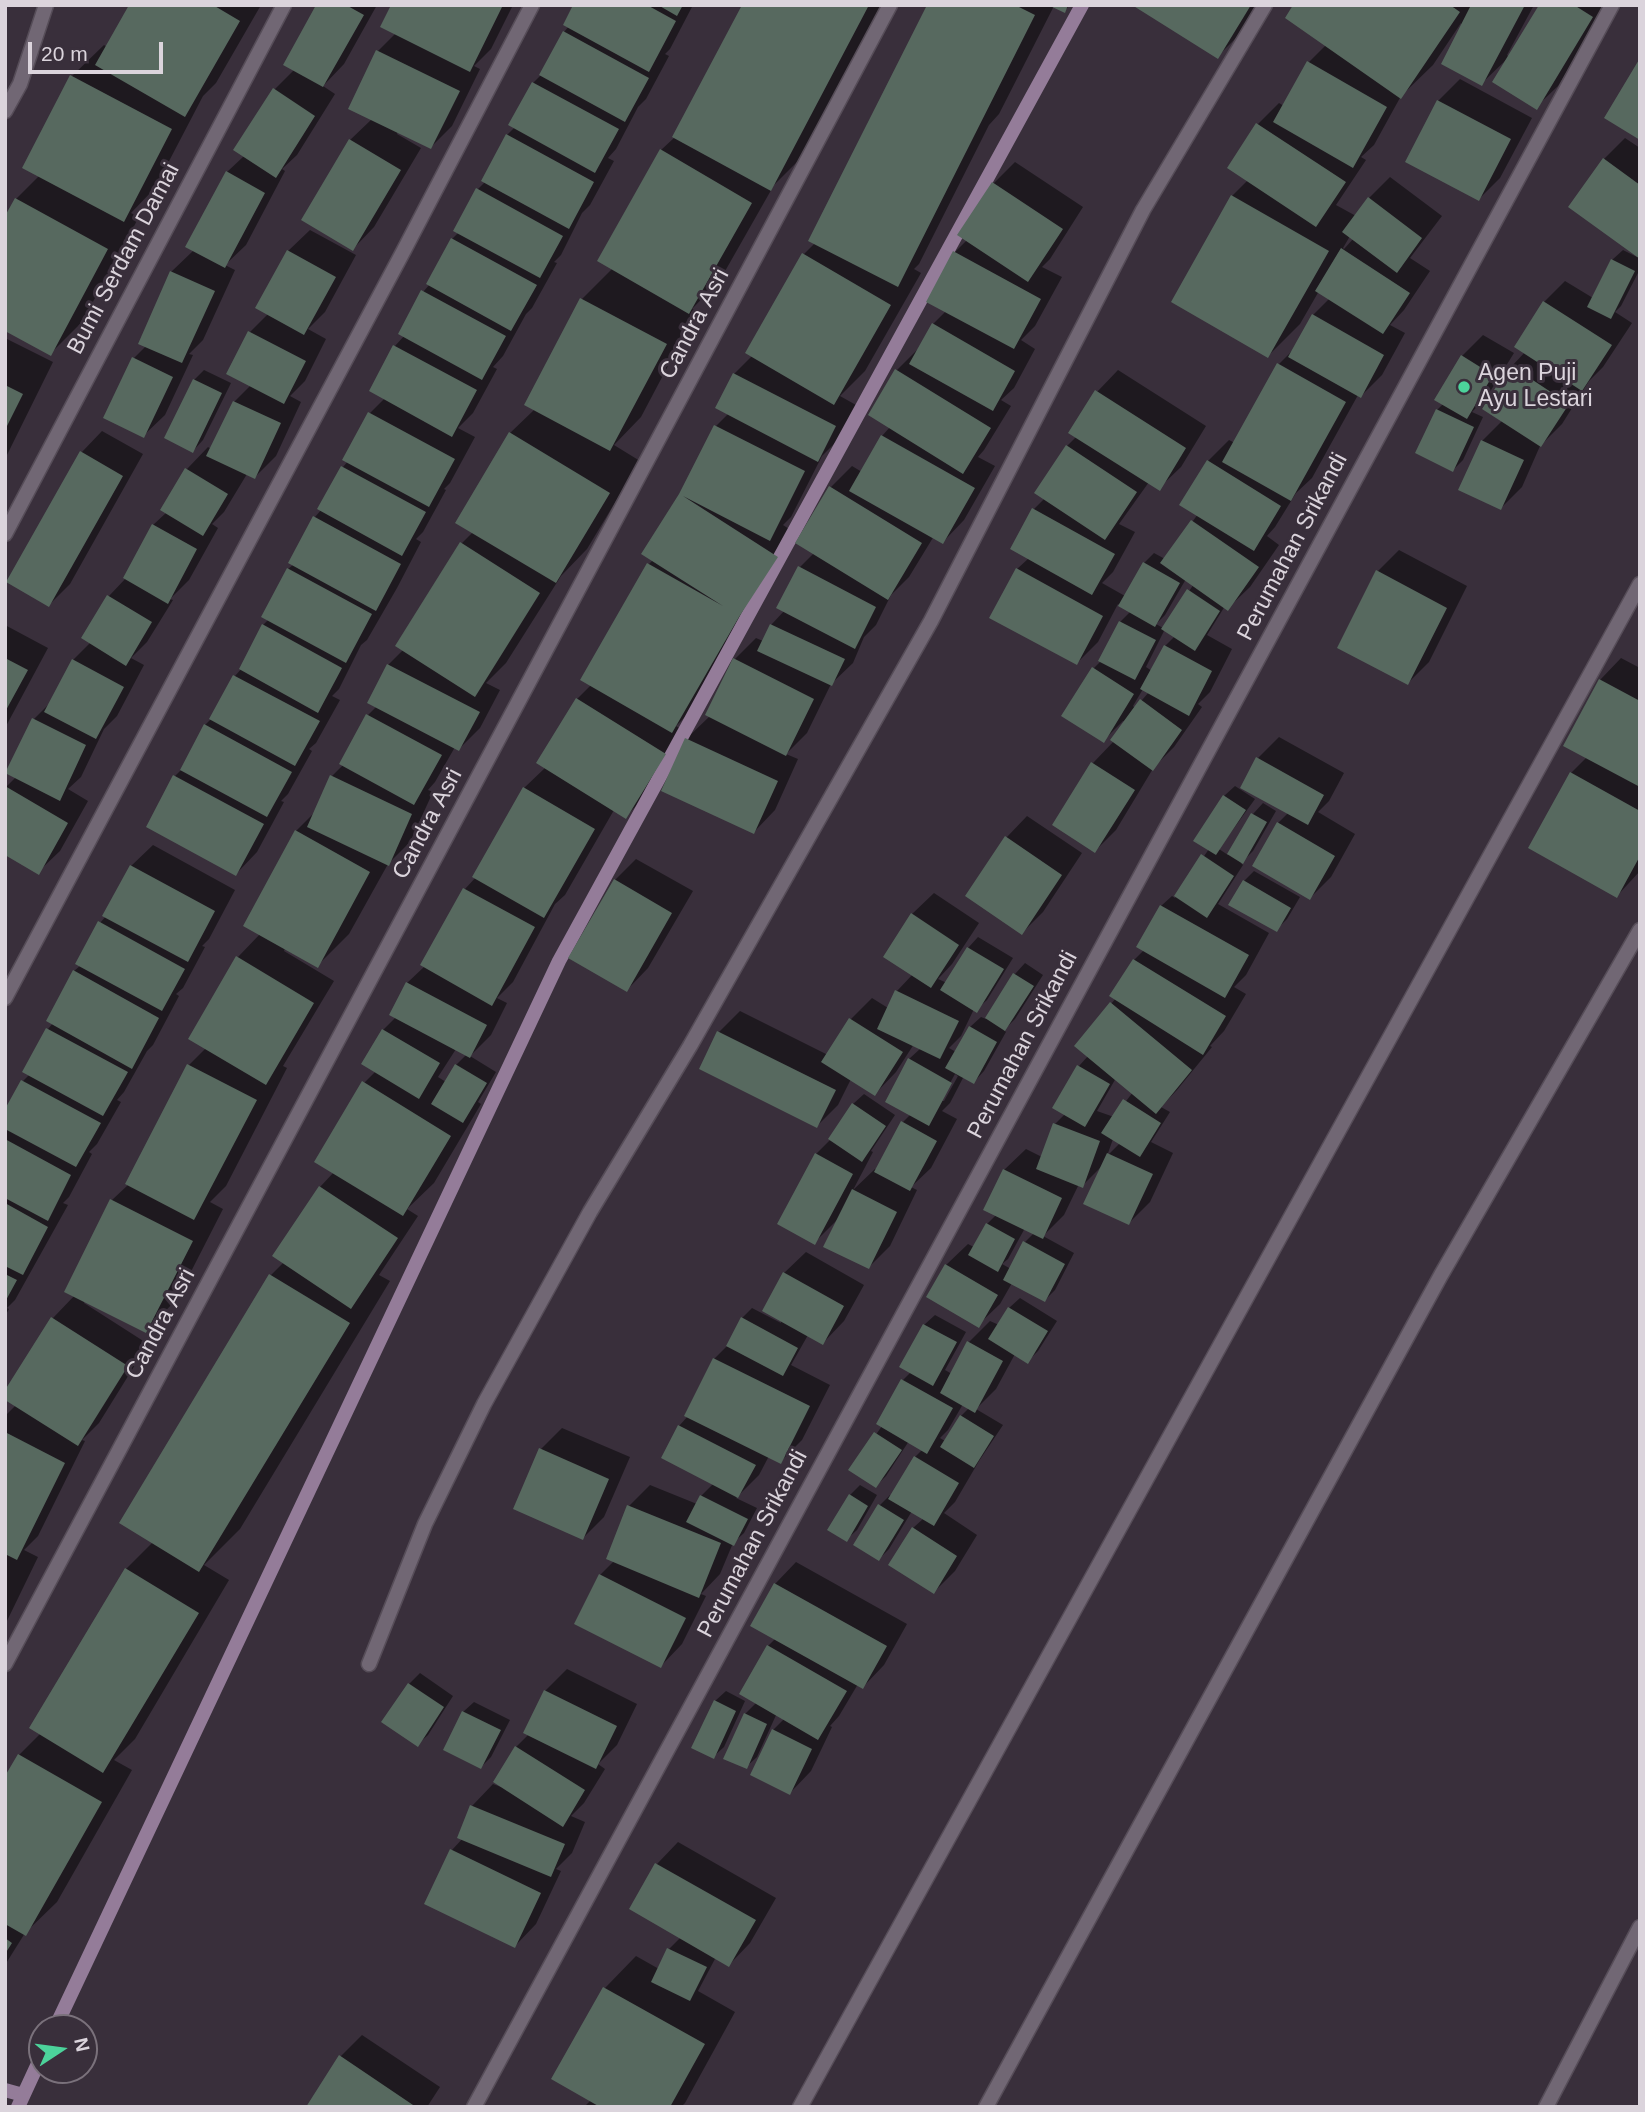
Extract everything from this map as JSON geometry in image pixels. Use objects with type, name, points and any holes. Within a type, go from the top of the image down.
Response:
[{"type":"street","points":[[5,111],[20,84],[46,5]]},
{"type":"street","name":"Bumi Serdam Damai","points":[[5,534],[284,5]]},
{"type":"street","points":[[5,998],[532,5]]},
{"type":"street","name":"Candra Asri","points":[[5,1664],[890,5]]},
{"type":"street","points":[[369,1664],[425,1524],[484,1404],[590,1212],[690,1046],[930,621],[1143,210],[1265,5]]},
{"type":"street","name":"Perumahan Srikandi","points":[[474,2107],[1612,5]]},
{"type":"street","points":[[800,2107],[1640,584]]},
{"type":"street","points":[[986,2107],[1441,1275],[1640,930]]},
{"type":"street","points":[[1545,2107],[1640,1927]]},
{"type":"building","points":[[129,5],[213,5],[240,21],[185,117],[95,65]]},
{"type":"building","points":[[316,5],[346,5],[364,15],[323,87],[283,65]]},
{"type":"building","points":[[391,5],[503,5],[470,72],[380,27]]},
{"type":"building","points":[[573,5],[647,5],[676,21],[649,72],[563,25]]},
{"type":"building","points":[[658,5],[683,5],[677,16]]},
{"type":"building","points":[[742,5],[869,5],[771,191],[672,137]]},
{"type":"building","points":[[927,5],[1015,5],[1035,15],[898,287],[808,241]]},
{"type":"building","points":[[1048,5],[1068,5],[1065,13]]},
{"type":"building","points":[[1132,5],[1251,5],[1218,59]]},
{"type":"building","points":[[1293,5],[1450,5],[1460,12],[1401,99],[1285,18]]},
{"type":"building","points":[[1471,5],[1525,5],[1482,86],[1441,64]]},
{"type":"building","points":[[1539,5],[1574,5],[1593,17],[1537,110],[1492,82]]},
{"type":"building","points":[[563,31],[649,78],[625,122],[539,75]]},
{"type":"building","points":[[376,50],[460,91],[431,149],[348,109]]},
{"type":"building","points":[[1640,58],[1640,140],[1604,118]]},
{"type":"building","points":[[1307,61],[1387,107],[1353,168],[1273,122]]},
{"type":"building","points":[[70,75],[172,129],[124,222],[22,168]]},
{"type":"building","points":[[532,82],[619,129],[595,173],[508,125]]},
{"type":"building","points":[[273,88],[315,116],[276,178],[233,150]]},
{"type":"building","points":[[1437,100],[1511,139],[1479,201],[1405,162]]},
{"type":"building","points":[[1256,123],[1346,182],[1316,227],[1227,168]]},
{"type":"building","points":[[506,134],[594,182],[569,229],[481,181]]},
{"type":"building","points":[[349,139],[401,170],[353,251],[301,220]]},
{"type":"building","points":[[660,149],[752,203],[689,314],[597,261]]},
{"type":"building","points":[[1603,158],[1640,185],[1640,259],[1568,207]]},
{"type":"building","points":[[226,171],[265,193],[225,268],[185,247]]},
{"type":"building","points":[[992,182],[1063,229],[1028,282],[957,235]]},
{"type":"building","points":[[476,188],[563,236],[540,278],[453,231]]},
{"type":"building","points":[[1231,195],[1329,251],[1268,358],[1171,302]]},
{"type":"building","points":[[1368,197],[1422,238],[1397,273],[1342,232]]},
{"type":"building","points":[[15,198],[108,249],[51,356],[5,331],[5,216]]},
{"type":"building","points":[[451,238],[537,285],[511,331],[426,284]]},
{"type":"building","points":[[1341,248],[1410,293],[1383,334],[1315,291]]},
{"type":"building","points":[[287,250],[336,277],[304,335],[255,308]]},
{"type":"building","points":[[953,251],[1041,299],[1014,349],[926,302]]},
{"type":"building","points":[[802,253],[891,305],[834,405],[745,353]]},
{"type":"building","points":[[1611,259],[1635,271],[1611,319],[1587,307]]},
{"type":"building","points":[[170,271],[215,291],[182,363],[138,344]]},
{"type":"building","points":[[421,290],[506,336],[482,380],[398,334]]},
{"type":"building","points":[[580,298],[667,344],[610,451],[524,405]]},
{"type":"building","points":[[1543,301],[1612,345],[1582,391],[1514,347]]},
{"type":"building","points":[[1312,314],[1384,355],[1361,398],[1288,357]]},
{"type":"building","points":[[932,323],[1015,371],[993,411],[909,364]]},
{"type":"building","points":[[248,331],[306,361],[284,404],[226,374]]},
{"type":"building","points":[[393,345],[477,390],[452,437],[369,391]]},
{"type":"building","name":"Agen Puji Ayu Lestari","points":[[1461,355],[1493,375],[1467,419],[1434,400]]},
{"type":"building","points":[[132,357],[173,377],[144,438],[103,418]]},
{"type":"building","points":[[1277,363],[1346,402],[1291,501],[1222,462]]},
{"type":"building","points":[[1510,365],[1569,404],[1541,447],[1482,409]]},
{"type":"building","points":[[895,369],[991,428],[963,474],[868,415]]},
{"type":"building","points":[[733,373],[836,426],[818,462],[715,408]]},
{"type":"building","points":[[193,379],[222,393],[193,453],[164,438]]},
{"type":"building","points":[[5,385],[23,394],[5,430]]},
{"type":"building","points":[[1095,390],[1186,448],[1160,491],[1068,433]]},
{"type":"building","points":[[233,401],[281,423],[255,479],[206,456]]},
{"type":"building","points":[[1436,409],[1474,427],[1453,472],[1415,453]]},
{"type":"building","points":[[368,412],[455,459],[429,507],[342,460]]},
{"type":"building","points":[[714,425],[805,471],[770,541],[683,496],[778,557],[739,617],[672,733],[580,680],[647,563],[723,606],[641,554],[679,494]]},
{"type":"building","points":[[509,432],[610,493],[556,583],[455,523]]},
{"type":"building","points":[[881,435],[975,488],[943,544],[849,491]]},
{"type":"building","points":[[1481,440],[1524,460],[1501,510],[1458,490]]},
{"type":"building","points":[[1066,445],[1137,492],[1105,540],[1034,493]]},
{"type":"building","points":[[80,451],[123,476],[49,607],[6,582]]},
{"type":"building","points":[[1207,460],[1281,506],[1254,551],[1179,505]]},
{"type":"building","points":[[341,466],[426,512],[402,556],[317,509]]},
{"type":"building","points":[[185,468],[228,494],[203,536],[160,510]]},
{"type":"building","points":[[829,486],[922,543],[888,600],[795,543]]},
{"type":"building","points":[[1032,508],[1115,554],[1092,595],[1010,549]]},
{"type":"building","points":[[313,516],[401,564],[376,611],[288,563]]},
{"type":"building","points":[[1191,520],[1259,567],[1228,611],[1160,563]]},
{"type":"building","points":[[152,524],[197,549],[168,604],[123,578]]},
{"type":"building","points":[[460,542],[540,593],[475,697],[395,646]]},
{"type":"building","points":[[1143,562],[1180,583],[1155,627],[1118,606]]},
{"type":"building","points":[[798,566],[876,607],[855,649],[776,608]]},
{"type":"building","points":[[287,568],[372,614],[346,663],[261,617]]},
{"type":"building","points":[[1016,568],[1103,616],[1077,665],[989,618]]},
{"type":"building","points":[[1376,570],[1447,608],[1408,685],[1337,648]]},
{"type":"building","points":[[1187,589],[1220,611],[1195,651],[1161,629]]},
{"type":"building","points":[[107,595],[152,622],[126,666],[81,638]]},
{"type":"building","points":[[1119,621],[1156,640],[1135,680],[1098,661]]},
{"type":"building","points":[[262,624],[342,668],[318,713],[239,669]]},
{"type":"building","points":[[770,624],[845,659],[832,686],[757,651]]},
{"type":"building","points":[[1164,645],[1212,671],[1189,716],[1140,689]]},
{"type":"building","points":[[5,658],[28,670],[5,712]]},
{"type":"building","points":[[733,658],[814,699],[786,756],[705,715]]},
{"type":"building","points":[[72,659],[124,687],[96,739],[44,712]]},
{"type":"building","points":[[387,664],[480,712],[459,751],[367,703]]},
{"type":"building","points":[[1092,667],[1134,694],[1104,743],[1061,716]]},
{"type":"building","points":[[233,675],[320,721],[295,766],[209,719]]},
{"type":"building","points":[[1599,679],[1640,701],[1640,787],[1563,746]]},
{"type":"building","points":[[576,698],[666,754],[626,819],[536,763]]},
{"type":"building","points":[[1140,699],[1182,730],[1153,771],[1110,740]]},
{"type":"building","points":[[366,714],[442,755],[414,805],[339,764]]},
{"type":"building","points":[[32,718],[86,745],[60,801],[5,773]]},
{"type":"building","points":[[204,724],[292,772],[267,817],[180,770]]},
{"type":"building","points":[[685,738],[778,781],[754,834],[661,791]]},
{"type":"building","points":[[1256,757],[1324,795],[1308,825],[1240,788]]},
{"type":"building","points":[[1091,762],[1135,790],[1095,853],[1052,825]]},
{"type":"building","points":[[1570,772],[1640,811],[1640,856],[1617,898],[1528,848]]},
{"type":"building","points":[[173,775],[264,824],[236,876],[146,827]]},
{"type":"building","points":[[330,775],[412,814],[389,866],[307,827]]},
{"type":"building","points":[[5,786],[68,823],[39,875],[5,855]]},
{"type":"building","points":[[523,787],[595,829],[544,918],[472,877]]},
{"type":"building","points":[[1223,795],[1246,810],[1216,855],[1193,841]]},
{"type":"building","points":[[1251,813],[1267,822],[1243,864],[1227,854]]},
{"type":"building","points":[[1277,822],[1335,856],[1310,900],[1252,866]]},
{"type":"building","points":[[295,830],[370,872],[318,968],[243,926]]},
{"type":"building","points":[[1005,836],[1062,875],[1022,935],[965,896]]},
{"type":"building","points":[[1201,854],[1234,876],[1207,918],[1174,896]]},
{"type":"building","points":[[130,865],[215,911],[188,962],[102,916]]},
{"type":"building","points":[[614,879],[672,913],[627,992],[568,958]]},
{"type":"building","points":[[1243,880],[1291,908],[1277,932],[1228,905]]},
{"type":"building","points":[[463,888],[535,927],[492,1006],[420,965]]},
{"type":"building","points":[[1160,905],[1249,955],[1225,998],[1136,947]]},
{"type":"building","points":[[911,913],[959,945],[931,988],[883,957]]},
{"type":"building","points":[[98,921],[185,969],[162,1011],[75,964]]},
{"type":"building","points":[[967,947],[1004,969],[977,1013],[940,990]]},
{"type":"building","points":[[236,956],[314,1003],[266,1085],[188,1039]]},
{"type":"building","points":[[1133,959],[1226,1016],[1203,1055],[1109,996]]},
{"type":"building","points":[[73,970],[159,1018],[132,1069],[46,1021]]},
{"type":"building","points":[[1013,973],[1034,986],[1005,1031],[985,1018]]},
{"type":"building","points":[[406,982],[487,1025],[470,1058],[389,1015]]},
{"type":"building","points":[[895,990],[959,1021],[940,1059],[877,1029]]},
{"type":"building","points":[[1110,1002],[1192,1070],[1156,1114],[1074,1046]]},
{"type":"building","points":[[849,1018],[903,1052],[875,1096],[821,1062]]},
{"type":"building","points":[[969,1026],[997,1042],[974,1084],[945,1068]]},
{"type":"building","points":[[46,1028],[128,1072],[103,1116],[22,1072]]},
{"type":"building","points":[[382,1029],[440,1063],[419,1099],[361,1064]]},
{"type":"building","points":[[717,1031],[836,1090],[817,1128],[699,1069]]},
{"type":"building","points":[[908,1058],[952,1083],[929,1126],[885,1102]]},
{"type":"building","points":[[187,1064],[257,1100],[194,1220],[125,1184]]},
{"type":"building","points":[[455,1064],[487,1083],[463,1123],[431,1104]]},
{"type":"building","points":[[1077,1065],[1110,1084],[1085,1127],[1052,1108]]},
{"type":"building","points":[[21,1080],[101,1123],[76,1167],[5,1129],[5,1109]]},
{"type":"building","points":[[362,1081],[451,1136],[403,1216],[314,1162]]},
{"type":"building","points":[[1123,1099],[1161,1123],[1140,1157],[1101,1133]]},
{"type":"building","points":[[852,1103],[886,1126],[862,1162],[828,1139]]},
{"type":"building","points":[[901,1121],[937,1141],[910,1191],[874,1172]]},
{"type":"building","points":[[1053,1123],[1100,1141],[1083,1188],[1036,1169]]},
{"type":"building","points":[[5,1139],[71,1175],[48,1221],[5,1198]]},
{"type":"building","points":[[815,1153],[853,1174],[815,1245],[777,1224]]},
{"type":"building","points":[[1107,1153],[1153,1174],[1129,1225],[1083,1204]]},
{"type":"building","points":[[1003,1169],[1062,1198],[1043,1239],[983,1210]]},
{"type":"building","points":[[319,1186],[398,1238],[351,1309],[272,1256]]},
{"type":"building","points":[[852,1189],[897,1212],[869,1269],[823,1247]]},
{"type":"building","points":[[110,1199],[193,1241],[146,1333],[64,1292]]},
{"type":"building","points":[[5,1203],[48,1227],[23,1275],[5,1266]]},
{"type":"building","points":[[986,1223],[1015,1239],[998,1272],[968,1255]]},
{"type":"building","points":[[1023,1241],[1065,1264],[1045,1302],[1003,1280]]},
{"type":"building","points":[[945,1264],[998,1295],[979,1328],[926,1297]]},
{"type":"building","points":[[783,1272],[844,1306],[823,1345],[762,1311]]},
{"type":"building","points":[[5,1274],[17,1280],[5,1302]]},
{"type":"building","points":[[269,1274],[350,1323],[199,1572],[119,1523]]},
{"type":"building","points":[[1008,1307],[1048,1331],[1028,1364],[988,1339]]},
{"type":"building","points":[[51,1317],[128,1366],[78,1446],[5,1400],[5,1390]]},
{"type":"building","points":[[741,1317],[798,1348],[783,1376],[726,1346]]},
{"type":"building","points":[[923,1324],[957,1342],[933,1386],[899,1367]]},
{"type":"building","points":[[967,1341],[1003,1361],[975,1413],[940,1393]]},
{"type":"building","points":[[713,1358],[810,1406],[781,1464],[684,1416]]},
{"type":"building","points":[[901,1379],[953,1408],[927,1454],[876,1424]]},
{"type":"building","points":[[960,1415],[994,1436],[974,1468],[940,1447]]},
{"type":"building","points":[[678,1425],[756,1465],[738,1498],[661,1458]]},
{"type":"building","points":[[5,1432],[65,1463],[17,1560],[5,1554]]},
{"type":"building","points":[[874,1432],[902,1450],[876,1488],[848,1470]]},
{"type":"building","points":[[539,1448],[609,1479],[583,1540],[513,1509]]},
{"type":"building","points":[[914,1456],[959,1483],[934,1526],[888,1499]]},
{"type":"building","points":[[849,1494],[868,1506],[847,1542],[827,1530]]},
{"type":"building","points":[[700,1495],[748,1519],[734,1546],[686,1522]]},
{"type":"building","points":[[878,1504],[904,1520],[879,1561],[853,1545]]},
{"type":"building","points":[[627,1505],[721,1543],[699,1598],[606,1559]]},
{"type":"building","points":[[912,1527],[957,1556],[934,1594],[888,1565]]},
{"type":"building","points":[[125,1568],[199,1613],[103,1773],[29,1728]]},
{"type":"building","points":[[599,1574],[686,1618],[661,1668],[574,1624]]},
{"type":"building","points":[[774,1583],[887,1646],[863,1689],[750,1626]]},
{"type":"building","points":[[767,1645],[847,1691],[818,1740],[739,1694]]},
{"type":"building","points":[[408,1683],[444,1707],[418,1747],[381,1722]]},
{"type":"building","points":[[544,1690],[617,1726],[596,1769],[523,1733]]},
{"type":"building","points":[[714,1700],[736,1711],[714,1759],[691,1748]]},
{"type":"building","points":[[462,1711],[501,1730],[481,1769],[443,1750]]},
{"type":"building","points":[[744,1713],[767,1724],[747,1769],[723,1759]]},
{"type":"building","points":[[772,1729],[812,1749],[790,1795],[750,1775]]},
{"type":"building","points":[[515,1746],[585,1790],[563,1827],[493,1782]]},
{"type":"building","points":[[18,1754],[102,1802],[26,1936],[5,1924],[5,1776]]},
{"type":"building","points":[[470,1805],[565,1844],[551,1877],[457,1838]]},
{"type":"building","points":[[450,1849],[541,1893],[515,1948],[424,1904]]},
{"type":"building","points":[[655,1863],[756,1920],[729,1967],[629,1909]]},
{"type":"building","points":[[5,1938],[12,1943],[5,1954]]},
{"type":"building","points":[[667,1948],[707,1967],[690,2001],[651,1982]]},
{"type":"building","points":[[603,1987],[705,2044],[670,2107],[600,2107],[551,2079]]},
{"type":"building","points":[[339,2055],[416,2107],[306,2107]]},
{"type":"waterway","points":[[62,2014],[559,961],[1082,5]]},
{"type":"waterway","points":[[18,2107],[29,2084]]},
{"type":"waterway","points":[[5,2090],[23,2095]]},
{"type":"place","name":"Agen Puji Ayu Lestari","points":[[1464,387]]}]
